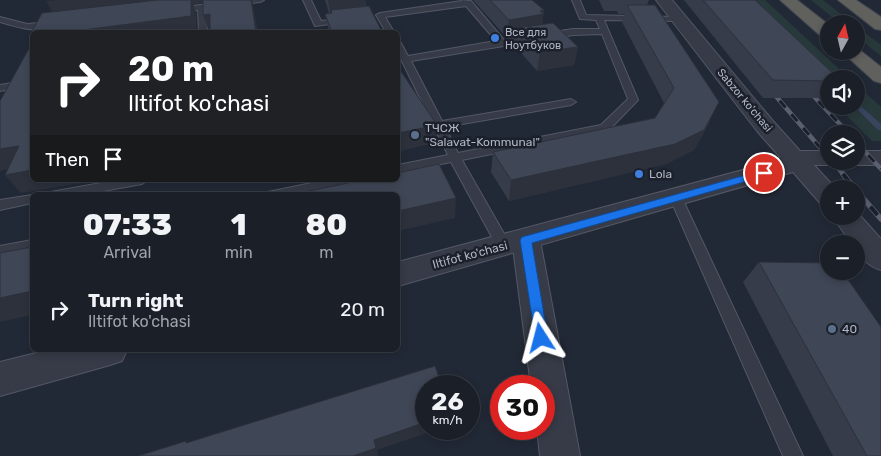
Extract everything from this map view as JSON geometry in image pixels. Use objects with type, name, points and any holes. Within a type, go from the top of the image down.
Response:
[{"type":"highway","points":[[788,0],[820,27]]},
{"type":"highway","points":[[846,0],[881,25]]},
{"type":"highway","points":[[861,60],[881,77]]},
{"type":"street","name":"Sabzor ko'chasi","points":[[664,0],[765,126],[820,187]]},
{"type":"street","points":[[795,158],[820,158]]},
{"type":"street","name":"Iltifot ko'chasi","points":[[400,273],[782,168],[795,158]]},
{"type":"street","points":[[865,158],[881,158]]},
{"type":"street","points":[[853,225],[881,259]]},
{"type":"street","points":[[515,243],[560,456]]},
{"type":"street","points":[[0,379],[102,352]]},
{"type":"lane","points":[[163,11],[260,0]]},
{"type":"lane","points":[[307,0],[318,24],[354,19]]},
{"type":"lane","points":[[576,0],[583,17],[678,18]]},
{"type":"lane","points":[[388,30],[376,16],[466,2],[502,43]]},
{"type":"lane","points":[[202,7],[203,30]]},
{"type":"lane","points":[[400,169],[605,128],[633,100],[600,17]]},
{"type":"lane","points":[[0,19],[27,27],[67,22]]},
{"type":"lane","points":[[405,59],[573,32],[604,31]]},
{"type":"lane","points":[[400,49],[455,158],[515,243]]},
{"type":"lane","points":[[0,88],[14,82],[4,99]]},
{"type":"lane","points":[[438,125],[571,102]]},
{"type":"lane","points":[[73,192],[131,182]]},
{"type":"lane","points":[[288,192],[336,182]]},
{"type":"lane","points":[[676,198],[793,456]]},
{"type":"lane","points":[[0,205],[30,199]]},
{"type":"lane","points":[[0,251],[30,244]]},
{"type":"shaded area","points":[[732,0],[765,0],[820,51],[820,60],[830,60],[840,70],[820,70],[820,72]]},
{"type":"shaded area","points":[[811,0],[823,0],[842,15],[830,15]]},
{"type":"shaded area","points":[[865,33],[881,45],[881,56],[865,43]]},
{"type":"shaded area","points":[[865,92],[881,107],[881,141],[872,141],[865,134],[865,125],[856,125],[846,115],[865,115]]},
{"type":"building","points":[[158,0],[191,0],[191,16],[83,30],[33,30],[42,13]]},
{"type":"building","points":[[203,0],[251,0],[256,30],[210,30],[210,14],[203,15]]},
{"type":"building","points":[[490,0],[532,0],[544,10],[540,11],[544,14],[509,20]]},
{"type":"building","points":[[703,0],[755,0],[829,70],[820,70],[820,81],[773,80]]},
{"type":"building","points":[[627,5],[655,5],[719,102],[704,130],[675,144],[511,180],[493,152],[655,118],[674,88]]},
{"type":"building","points":[[369,6],[381,30],[331,30],[325,14],[332,13],[331,10]]},
{"type":"building","points":[[553,23],[578,47],[540,52],[517,28]]},
{"type":"building","points":[[30,47],[30,170],[5,175],[19,146],[0,149],[0,101]]},
{"type":"building","points":[[400,70],[437,125],[400,133]]},
{"type":"building","points":[[439,164],[456,198],[400,211],[400,192],[304,192],[353,182],[400,182],[400,173]]},
{"type":"building","points":[[30,247],[30,291],[0,298],[0,253]]},
{"type":"building","points":[[759,262],[820,263],[820,280],[848,280],[881,327],[881,456],[867,456]]},
{"type":"building","points":[[435,366],[438,375],[415,375],[415,426],[374,440],[376,448],[353,456],[138,456],[186,441],[186,443]]},
{"type":"waterway","points":[[865,113],[881,128]]},
{"type":"railway","points":[[768,87],[820,148]]},
{"type":"railway","points":[[806,88],[841,125]]},
{"type":"railway","points":[[865,152],[881,169]]},
{"type":"railway","points":[[840,170],[844,175]]},
{"type":"railway","points":[[843,174],[848,180]]},
{"type":"railway","points":[[865,200],[881,219]]},
{"type":"place","name":"Все для Ноутбуков","points":[[495,38]]},
{"type":"place","name":"ТЧСЖ \"Salavat-Kommunal\"","points":[[415,135]]},
{"type":"place","name":"Lola","points":[[639,174]]},
{"type":"place","name":"40","points":[[832,329]]},
{"type":"route","points":[[541,338],[526,240],[764,173]]}]
